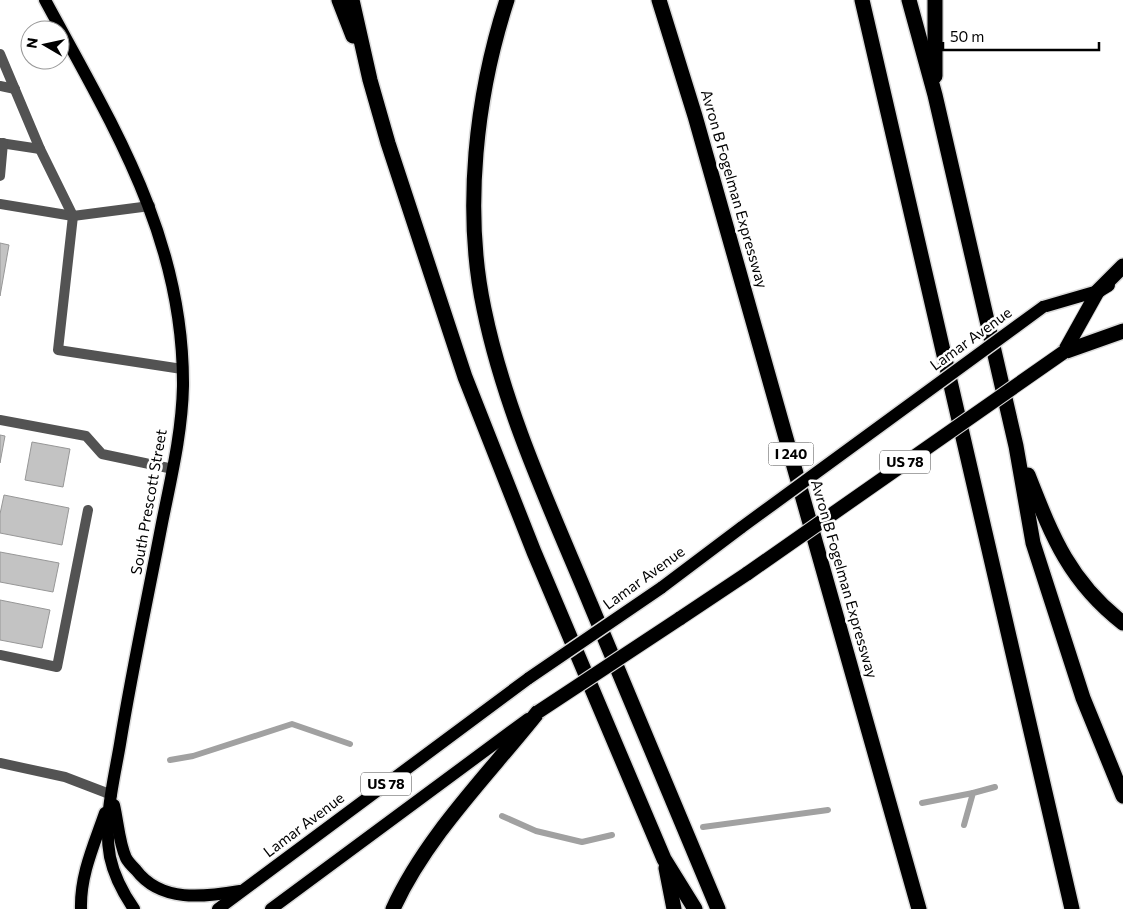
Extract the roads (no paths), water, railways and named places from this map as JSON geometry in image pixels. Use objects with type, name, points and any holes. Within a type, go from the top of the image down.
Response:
[{"type":"highway","points":[[339,0],[370,80]]},
{"type":"highway","points":[[352,0],[370,80],[417,237],[464,377],[534,552],[664,859],[695,909]]},
{"type":"highway","points":[[507,0],[488,61],[476,149],[476,255],[483,307],[496,358],[539,481],[718,909]]},
{"type":"highway","name":"Avron B Fogelman Expressway","points":[[659,0],[698,125],[919,909]]},
{"type":"highway","points":[[862,0],[1072,909]]},
{"type":"highway","points":[[909,0],[935,95],[1016,446],[1033,543],[1083,698],[1123,796]]},
{"type":"highway","points":[[935,0],[935,95]]},
{"type":"highway","points":[[1098,291],[1123,266]]},
{"type":"highway","name":"Lamar Avenue","points":[[538,712],[748,573],[1064,352],[1098,291],[1123,274]]},
{"type":"highway","points":[[1064,352],[1123,332]]},
{"type":"highway","points":[[1016,446],[1052,534],[1070,567],[1087,592],[1123,623]]},
{"type":"highway","points":[[393,909],[429,845],[538,712]]},
{"type":"highway","points":[[664,859],[674,909]]},
{"type":"main road","name":"South Prescott Street","points":[[45,0],[134,168],[150,206],[171,274],[179,328],[183,386],[178,449],[124,716],[108,828],[110,856],[115,874],[134,909]]},
{"type":"main road","name":"Lamar Avenue","points":[[218,909],[530,678],[661,588],[1043,307],[1098,291]]},
{"type":"main road","name":"Lamar Avenue","points":[[271,909],[538,712]]},
{"type":"main road","points":[[112,795],[126,859],[142,878],[161,890],[179,895],[207,896],[242,891]]},
{"type":"main road","points":[[81,909],[81,893],[87,863],[112,795]]},
{"type":"lane","points":[[0,54],[40,149],[73,216],[58,350],[182,369]]},
{"type":"lane","points":[[0,86],[15,89]]},
{"type":"lane","points":[[0,176],[2,143],[40,149]]},
{"type":"lane","points":[[0,204],[73,216],[150,206]]},
{"type":"lane","points":[[0,420],[86,436],[102,454],[173,469]]},
{"type":"lane","points":[[0,655],[57,667],[88,510]]},
{"type":"lane","points":[[0,763],[66,777],[112,795]]},
{"type":"waterway","points":[[170,760],[193,756],[292,724],[350,744]]},
{"type":"waterway","points":[[964,825],[973,793],[995,787]]},
{"type":"waterway","points":[[922,803],[973,793]]},
{"type":"waterway","points":[[703,827],[828,810]]},
{"type":"waterway","points":[[502,816],[536,831],[582,842],[612,835]]}]
